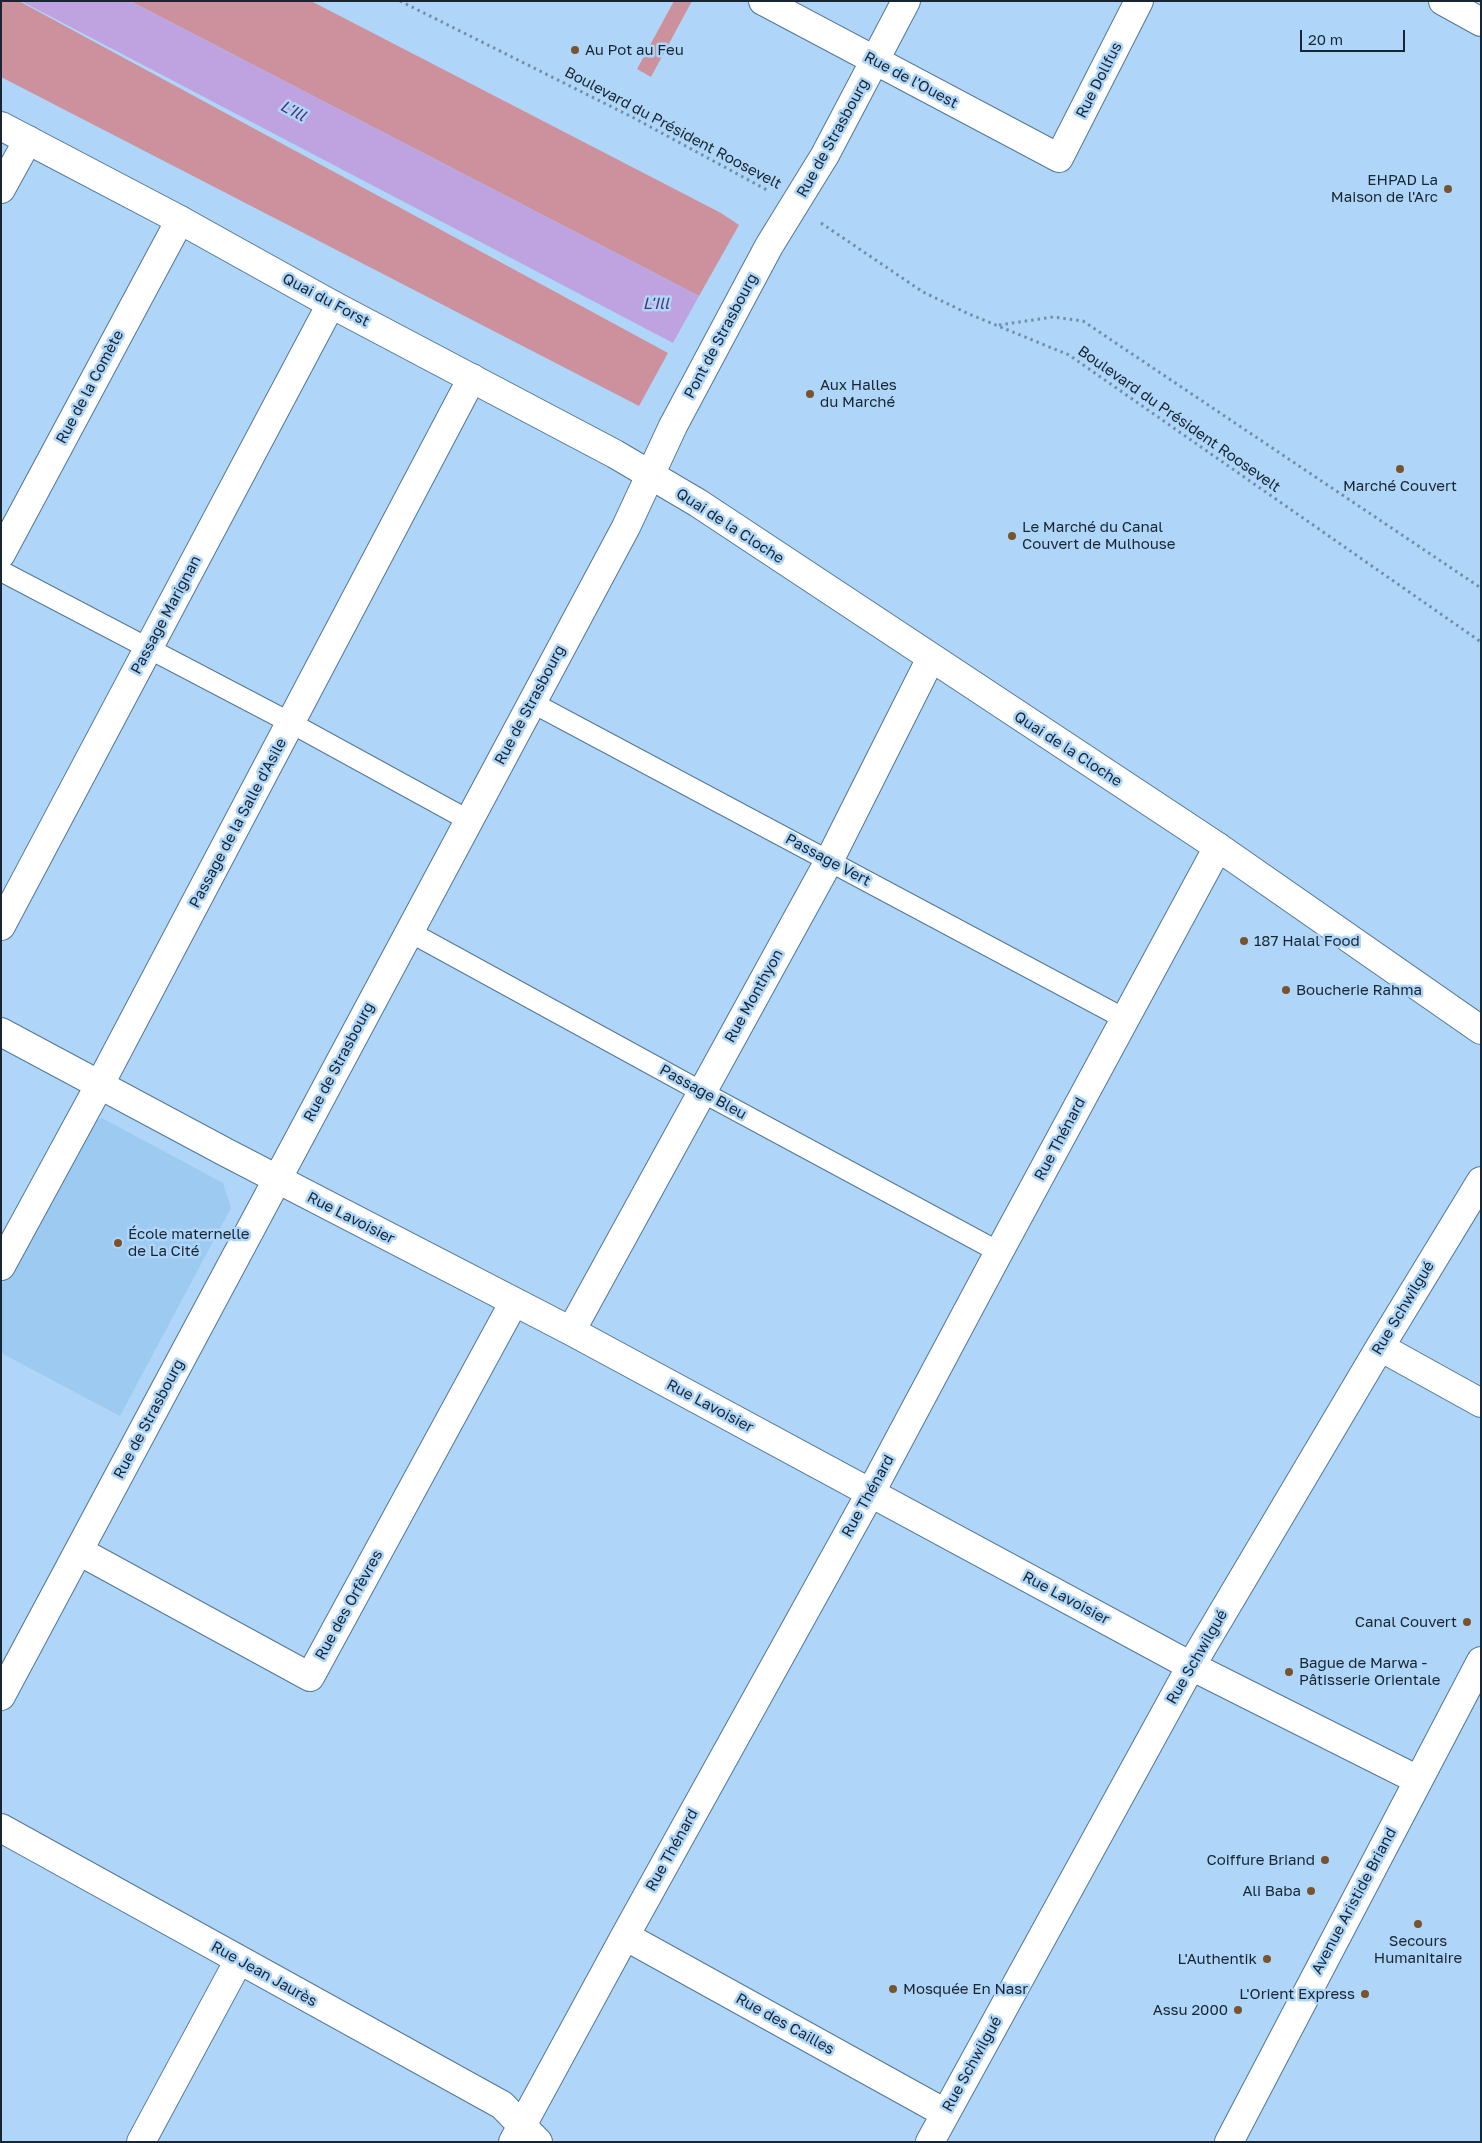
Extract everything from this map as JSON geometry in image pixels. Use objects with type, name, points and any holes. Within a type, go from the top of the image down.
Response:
[{"type":"street","name":"Rue de l'Ouest","points":[[763,1],[1059,158]]},
{"type":"street","name":"Rue de Strasbourg","points":[[769,246],[796,205],[825,155],[906,1]]},
{"type":"street","name":"Rue Dollfus","points":[[1059,158],[1139,1]]},
{"type":"street","points":[[1443,1],[1481,22]]},
{"type":"street","name":"Quai du Forst","points":[[1,126],[180,220],[331,304],[615,454],[651,475]]},
{"type":"street","points":[[1,189],[28,140]]},
{"type":"street","name":"Rue de la Comète","points":[[1,554],[180,220]]},
{"type":"street","name":"Pont de Strasbourg","points":[[673,426],[769,246]]},
{"type":"street","name":"Passage Marignan","points":[[1,926],[331,304]]},
{"type":"street","name":"Passage de la Salle d'Asile","points":[[1,1266],[100,1084],[472,378]]},
{"type":"street","name":"Rue de Strasbourg","points":[[1,1696],[408,931],[626,527],[673,426]]},
{"type":"street","name":"Quai de la Cloche","points":[[651,475],[698,503],[1218,847],[1481,1030]]},
{"type":"street","name":"Rue Monthyon","points":[[571,1331],[829,861],[931,658]]},
{"type":"street","name":"Rue Thénard","points":[[525,2136],[625,1936],[871,1492],[1218,847]]},
{"type":"street","name":"Rue Lavoisier","points":[[1,1032],[277,1179],[571,1331],[1191,1666],[1418,1780]]},
{"type":"street","name":"Rue Schwilgué","points":[[930,2142],[1191,1666],[1481,1181]]},
{"type":"street","name":"Rue des Orfèvres","points":[[79,1551],[310,1677],[514,1302]]},
{"type":"street","points":[[1380,1347],[1481,1403]]},
{"type":"street","name":"Avenue Aristide Briand","points":[[1228,2142],[1481,1661]]},
{"type":"street","name":"Rue Jean Jaurès","points":[[1,1828],[502,2105],[525,2136]]},
{"type":"street","name":"Rue des Cailles","points":[[625,1936],[945,2113]]},
{"type":"street","points":[[141,2142],[239,1960]]},
{"type":"lane","points":[[1,571],[291,723],[468,820]]},
{"type":"lane","name":"Passage Vert","points":[[531,702],[1125,1019]]},
{"type":"lane","name":"Passage Bleu","points":[[408,931],[999,1252]]},
{"type":"path","name":"Boulevard du Président Roosevelt","points":[[400,1],[634,118],[796,205],[923,292],[1069,355],[1481,642]]},
{"type":"path","points":[[997,325],[1053,317],[1083,321],[1481,588]]},
{"type":"shaded area","points":[[1,1],[19,1],[668,353],[639,406],[1,77]]},
{"type":"shaded area","points":[[130,1],[311,1],[721,213],[739,225],[699,296]]},
{"type":"shaded area","points":[[674,1],[692,1],[651,77],[637,69]]},
{"type":"shaded area","name":"École maternelle de La Cité","points":[[102,1118],[223,1183],[231,1208],[120,1416],[1,1353],[1,1286],[89,1123]]},
{"type":"water","name":"L'Ill","points":[[21,1],[130,1],[699,296],[673,343]]},
{"type":"pier","points":[[701,294],[702,297],[675,345],[672,345]]},
{"type":"place","name":"Au Pot au Feu","points":[[575,50]]},
{"type":"place","name":"EHPAD La Maison de l'Arc","points":[[1448,189]]},
{"type":"place","name":"Aux Halles du Marché","points":[[810,394]]},
{"type":"place","name":"Marché Couvert","points":[[1400,469]]},
{"type":"place","name":"Le Marché du Canal Couvert de Mulhouse","points":[[1012,536]]},
{"type":"place","name":"187 Halal Food","points":[[1244,941]]},
{"type":"place","name":"Boucherie Rahma","points":[[1286,990]]},
{"type":"place","name":"École maternelle de La Cité","points":[[118,1243]]},
{"type":"place","name":"Canal Couvert","points":[[1467,1622]]},
{"type":"place","name":"Bague de Marwa - Pâtisserie Orientale","points":[[1289,1672]]},
{"type":"place","name":"Coiffure Briand","points":[[1325,1860]]},
{"type":"place","name":"Ali Baba","points":[[1311,1891]]},
{"type":"place","name":"Secours Humanitaire","points":[[1418,1924]]},
{"type":"place","name":"L'Authentik","points":[[1267,1959]]},
{"type":"place","name":"Mosquée En Nasr","points":[[893,1989]]},
{"type":"place","name":"L'Orient Express","points":[[1365,1994]]},
{"type":"place","name":"Assu 2000","points":[[1238,2010]]}]
